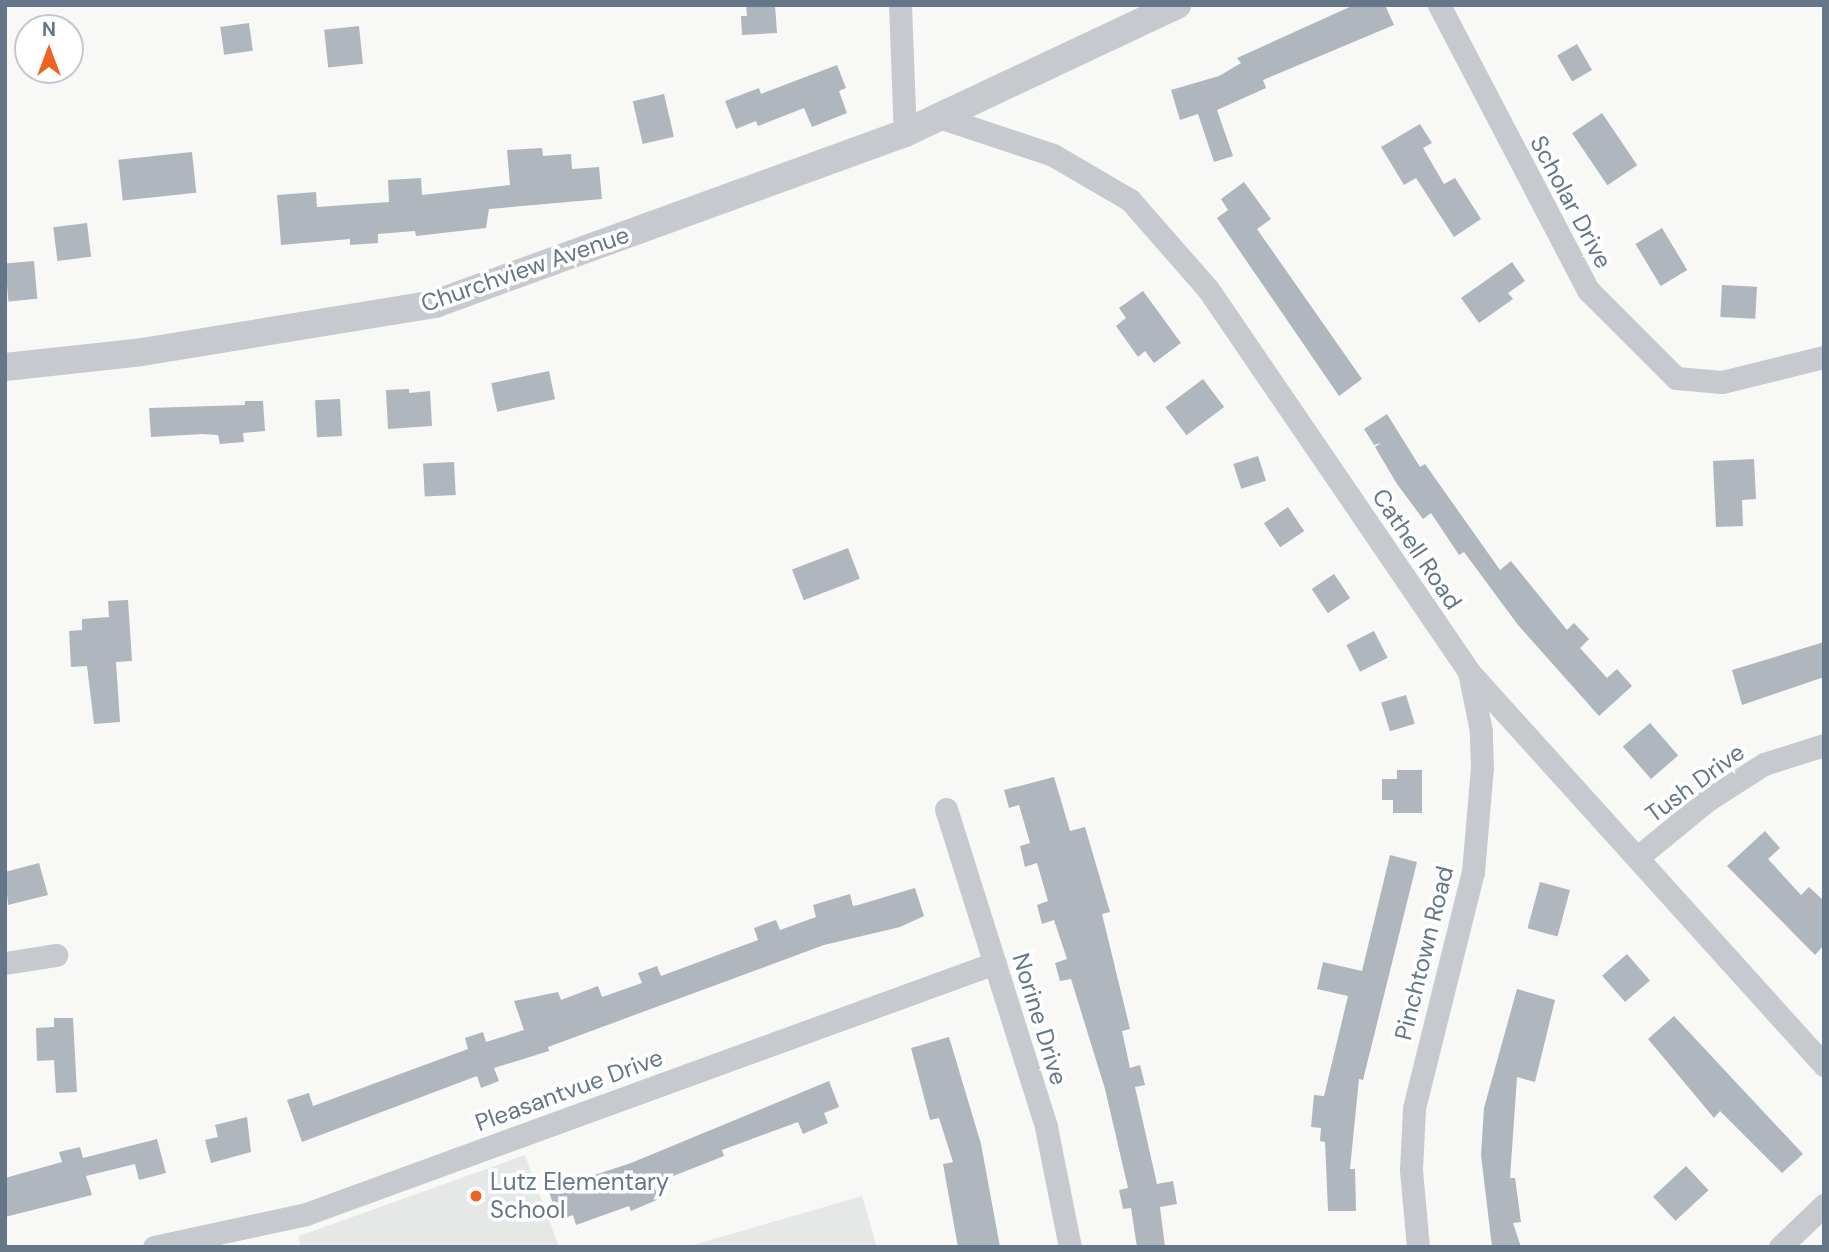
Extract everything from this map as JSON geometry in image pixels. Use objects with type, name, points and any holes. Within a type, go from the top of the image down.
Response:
[{"type":"street","points":[[900,5],[905,133]]},
{"type":"street","name":"Churchview Avenue","points":[[5,367],[142,352],[435,304],[905,133],[1177,5]]},
{"type":"street","name":"Scholar Drive","points":[[1438,5],[1588,290],[1676,378],[1722,382],[1824,357]]},
{"type":"street","name":"Cathell Road","points":[[939,117],[1053,155],[1130,200],[1208,289],[1469,672],[1639,856],[1824,1066]]},
{"type":"street","name":"Pinchtown Road","points":[[1418,1247],[1411,1170],[1414,1108],[1473,872],[1481,780],[1481,731],[1469,672]]},
{"type":"street","name":"Tush Drive","points":[[1639,856],[1709,799],[1764,764],[1824,745]]},
{"type":"street","name":"Norine Drive","points":[[946,810],[1046,1127],[1070,1247]]},
{"type":"street","points":[[5,963],[56,955]]},
{"type":"street","name":"Pleasantvue Drive","points":[[158,1246],[306,1214],[995,962]]},
{"type":"street","points":[[1780,1247],[1824,1205]]},
{"type":"shaded area","name":"Lutz Elementary School","points":[[525,1155],[559,1247],[300,1247],[299,1236]]},
{"type":"shaded area","name":"Lutz Elementary School","points":[[862,1196],[877,1247],[686,1247]]},
{"type":"building","points":[[746,5],[775,5],[777,33],[742,35],[741,16],[747,16]]},
{"type":"building","points":[[1354,5],[1385,5],[1394,25],[1263,80],[1266,88],[1217,110],[1233,156],[1214,162],[1198,114],[1180,120],[1171,90],[1219,76],[1241,63],[1237,58]]},
{"type":"building","points":[[249,23],[253,51],[224,55],[220,27]]},
{"type":"building","points":[[359,26],[363,64],[328,67],[324,30]]},
{"type":"building","points":[[1577,44],[1592,70],[1572,81],[1557,56]]},
{"type":"building","points":[[837,65],[846,88],[839,91],[847,113],[812,127],[804,108],[758,126],[756,121],[736,129],[725,101],[759,88],[761,94]]},
{"type":"building","points":[[664,94],[674,137],[643,144],[633,101]]},
{"type":"building","points":[[1602,113],[1637,165],[1607,185],[1572,133]]},
{"type":"building","points":[[1420,124],[1432,143],[1423,148],[1444,184],[1455,178],[1481,219],[1454,237],[1416,178],[1404,185],[1381,147]]},
{"type":"building","points":[[542,148],[543,156],[571,154],[572,169],[599,167],[602,199],[489,209],[486,228],[416,236],[415,231],[378,234],[378,243],[350,245],[350,239],[281,245],[277,195],[316,192],[317,207],[389,202],[388,180],[421,178],[422,195],[510,185],[507,150]]},
{"type":"building","points":[[192,152],[196,193],[123,201],[118,160]]},
{"type":"building","points":[[1244,182],[1271,219],[1257,229],[1362,379],[1339,396],[1217,218],[1228,210],[1221,199]]},
{"type":"building","points":[[87,223],[91,257],[57,261],[53,227]]},
{"type":"building","points":[[1662,228],[1687,270],[1661,286],[1635,244]]},
{"type":"building","points":[[34,261],[37,299],[8,301],[5,264]]},
{"type":"building","points":[[1512,262],[1525,281],[1508,293],[1513,299],[1479,323],[1461,298]]},
{"type":"building","points":[[1722,285],[1757,287],[1755,319],[1720,317]]},
{"type":"building","points":[[1143,291],[1181,343],[1154,363],[1145,351],[1138,357],[1116,326],[1126,318],[1119,308]]},
{"type":"building","points":[[549,371],[555,399],[497,412],[491,383]]},
{"type":"building","points":[[1203,379],[1224,407],[1187,435],[1165,407]]},
{"type":"building","points":[[409,389],[409,393],[430,391],[432,426],[388,429],[386,390]]},
{"type":"building","points":[[340,399],[342,436],[317,437],[315,400]]},
{"type":"building","points":[[245,401],[263,401],[265,431],[243,433],[244,442],[220,444],[218,435],[202,434],[151,437],[149,408],[245,405]]},
{"type":"building","points":[[1387,414],[1420,467],[1425,464],[1500,570],[1511,561],[1567,630],[1574,623],[1589,639],[1580,648],[1607,678],[1617,669],[1632,686],[1599,716],[1518,625],[1464,552],[1459,555],[1431,513],[1423,519],[1397,484],[1375,447],[1381,443],[1374,445],[1364,429]]},
{"type":"building","points":[[1258,456],[1266,481],[1241,489],[1233,464]]},
{"type":"building","points":[[1754,459],[1756,499],[1742,500],[1743,526],[1716,527],[1713,461]]},
{"type":"building","points":[[454,462],[456,495],[425,497],[423,464]]},
{"type":"building","points":[[1288,507],[1304,531],[1280,547],[1264,523]]},
{"type":"building","points":[[848,548],[860,579],[804,600],[792,570]]},
{"type":"building","points":[[1334,574],[1350,598],[1328,613],[1312,589]]},
{"type":"building","points":[[128,600],[132,661],[116,662],[120,722],[94,724],[87,666],[71,667],[69,631],[82,630],[82,619],[109,617],[108,601]]},
{"type":"building","points":[[1374,631],[1388,658],[1360,672],[1346,645]]},
{"type":"building","points":[[1824,642],[1824,677],[1742,705],[1732,670]]},
{"type":"building","points":[[1406,695],[1415,724],[1390,731],[1381,703]]},
{"type":"building","points":[[1650,723],[1678,755],[1651,779],[1623,747]]},
{"type":"building","points":[[1397,770],[1422,770],[1422,813],[1393,813],[1393,800],[1382,800],[1382,779],[1397,779]]},
{"type":"building","points":[[1054,777],[1070,831],[1085,827],[1110,912],[1102,914],[1130,1029],[1122,1031],[1130,1068],[1140,1065],[1145,1085],[1135,1087],[1157,1184],[1173,1181],[1177,1204],[1160,1207],[1165,1247],[1137,1247],[1131,1208],[1123,1209],[1119,1190],[1128,1188],[1105,1089],[1071,979],[1060,981],[1055,963],[1067,959],[1054,920],[1042,924],[1037,905],[1048,901],[1037,863],[1025,867],[1020,846],[1030,843],[1019,805],[1009,808],[1004,790]]},
{"type":"building","points":[[1765,831],[1780,848],[1768,859],[1801,895],[1809,887],[1824,901],[1824,945],[1815,955],[1727,866]]},
{"type":"building","points":[[1390,855],[1417,862],[1363,1080],[1359,1079],[1350,1169],[1355,1169],[1356,1211],[1328,1211],[1325,1142],[1320,1141],[1321,1128],[1311,1127],[1314,1095],[1324,1096],[1348,996],[1317,989],[1323,962],[1362,971]]},
{"type":"building","points":[[39,863],[48,895],[8,905],[5,872]]},
{"type":"building","points":[[1540,882],[1570,890],[1558,936],[1528,928]]},
{"type":"building","points":[[915,888],[924,916],[900,927],[824,945],[548,1047],[549,1051],[494,1068],[499,1081],[481,1088],[477,1076],[302,1142],[287,1100],[309,1093],[313,1106],[468,1049],[465,1038],[483,1032],[486,1042],[524,1030],[514,1001],[558,992],[561,1000],[598,986],[602,997],[642,983],[638,973],[657,966],[661,976],[758,940],[754,928],[776,920],[780,930],[816,917],[813,905],[850,894],[853,906]]},
{"type":"building","points":[[1627,954],[1650,980],[1625,1002],[1602,976]]},
{"type":"building","points":[[1517,989],[1555,1000],[1535,1082],[1517,1077],[1510,1178],[1515,1178],[1521,1222],[1513,1223],[1521,1247],[1492,1247],[1481,1155],[1484,1108]]},
{"type":"building","points":[[1674,1016],[1803,1154],[1782,1173],[1720,1111],[1714,1118],[1648,1039]]},
{"type":"building","points":[[54,1018],[73,1018],[77,1092],[56,1093],[54,1060],[37,1061],[36,1028],[54,1027]]},
{"type":"building","points":[[949,1037],[981,1144],[1000,1247],[958,1247],[943,1164],[953,1162],[939,1118],[930,1120],[911,1048]]},
{"type":"building","points":[[829,1081],[839,1107],[824,1113],[828,1123],[803,1134],[798,1122],[722,1150],[724,1156],[653,1184],[659,1199],[631,1211],[629,1206],[576,1225],[573,1215],[559,1220],[546,1184],[564,1177],[567,1184],[631,1163]]},
{"type":"building","points":[[247,1117],[251,1152],[211,1163],[205,1140],[218,1137],[215,1125]]},
{"type":"building","points":[[157,1139],[166,1173],[139,1180],[135,1164],[86,1176],[92,1195],[5,1217],[5,1178],[62,1162],[59,1152],[80,1147],[83,1158]]},
{"type":"building","points":[[1686,1166],[1709,1190],[1676,1221],[1653,1197]]},
{"type":"place","name":"Lutz Elementary School","points":[[476,1196]]}]
